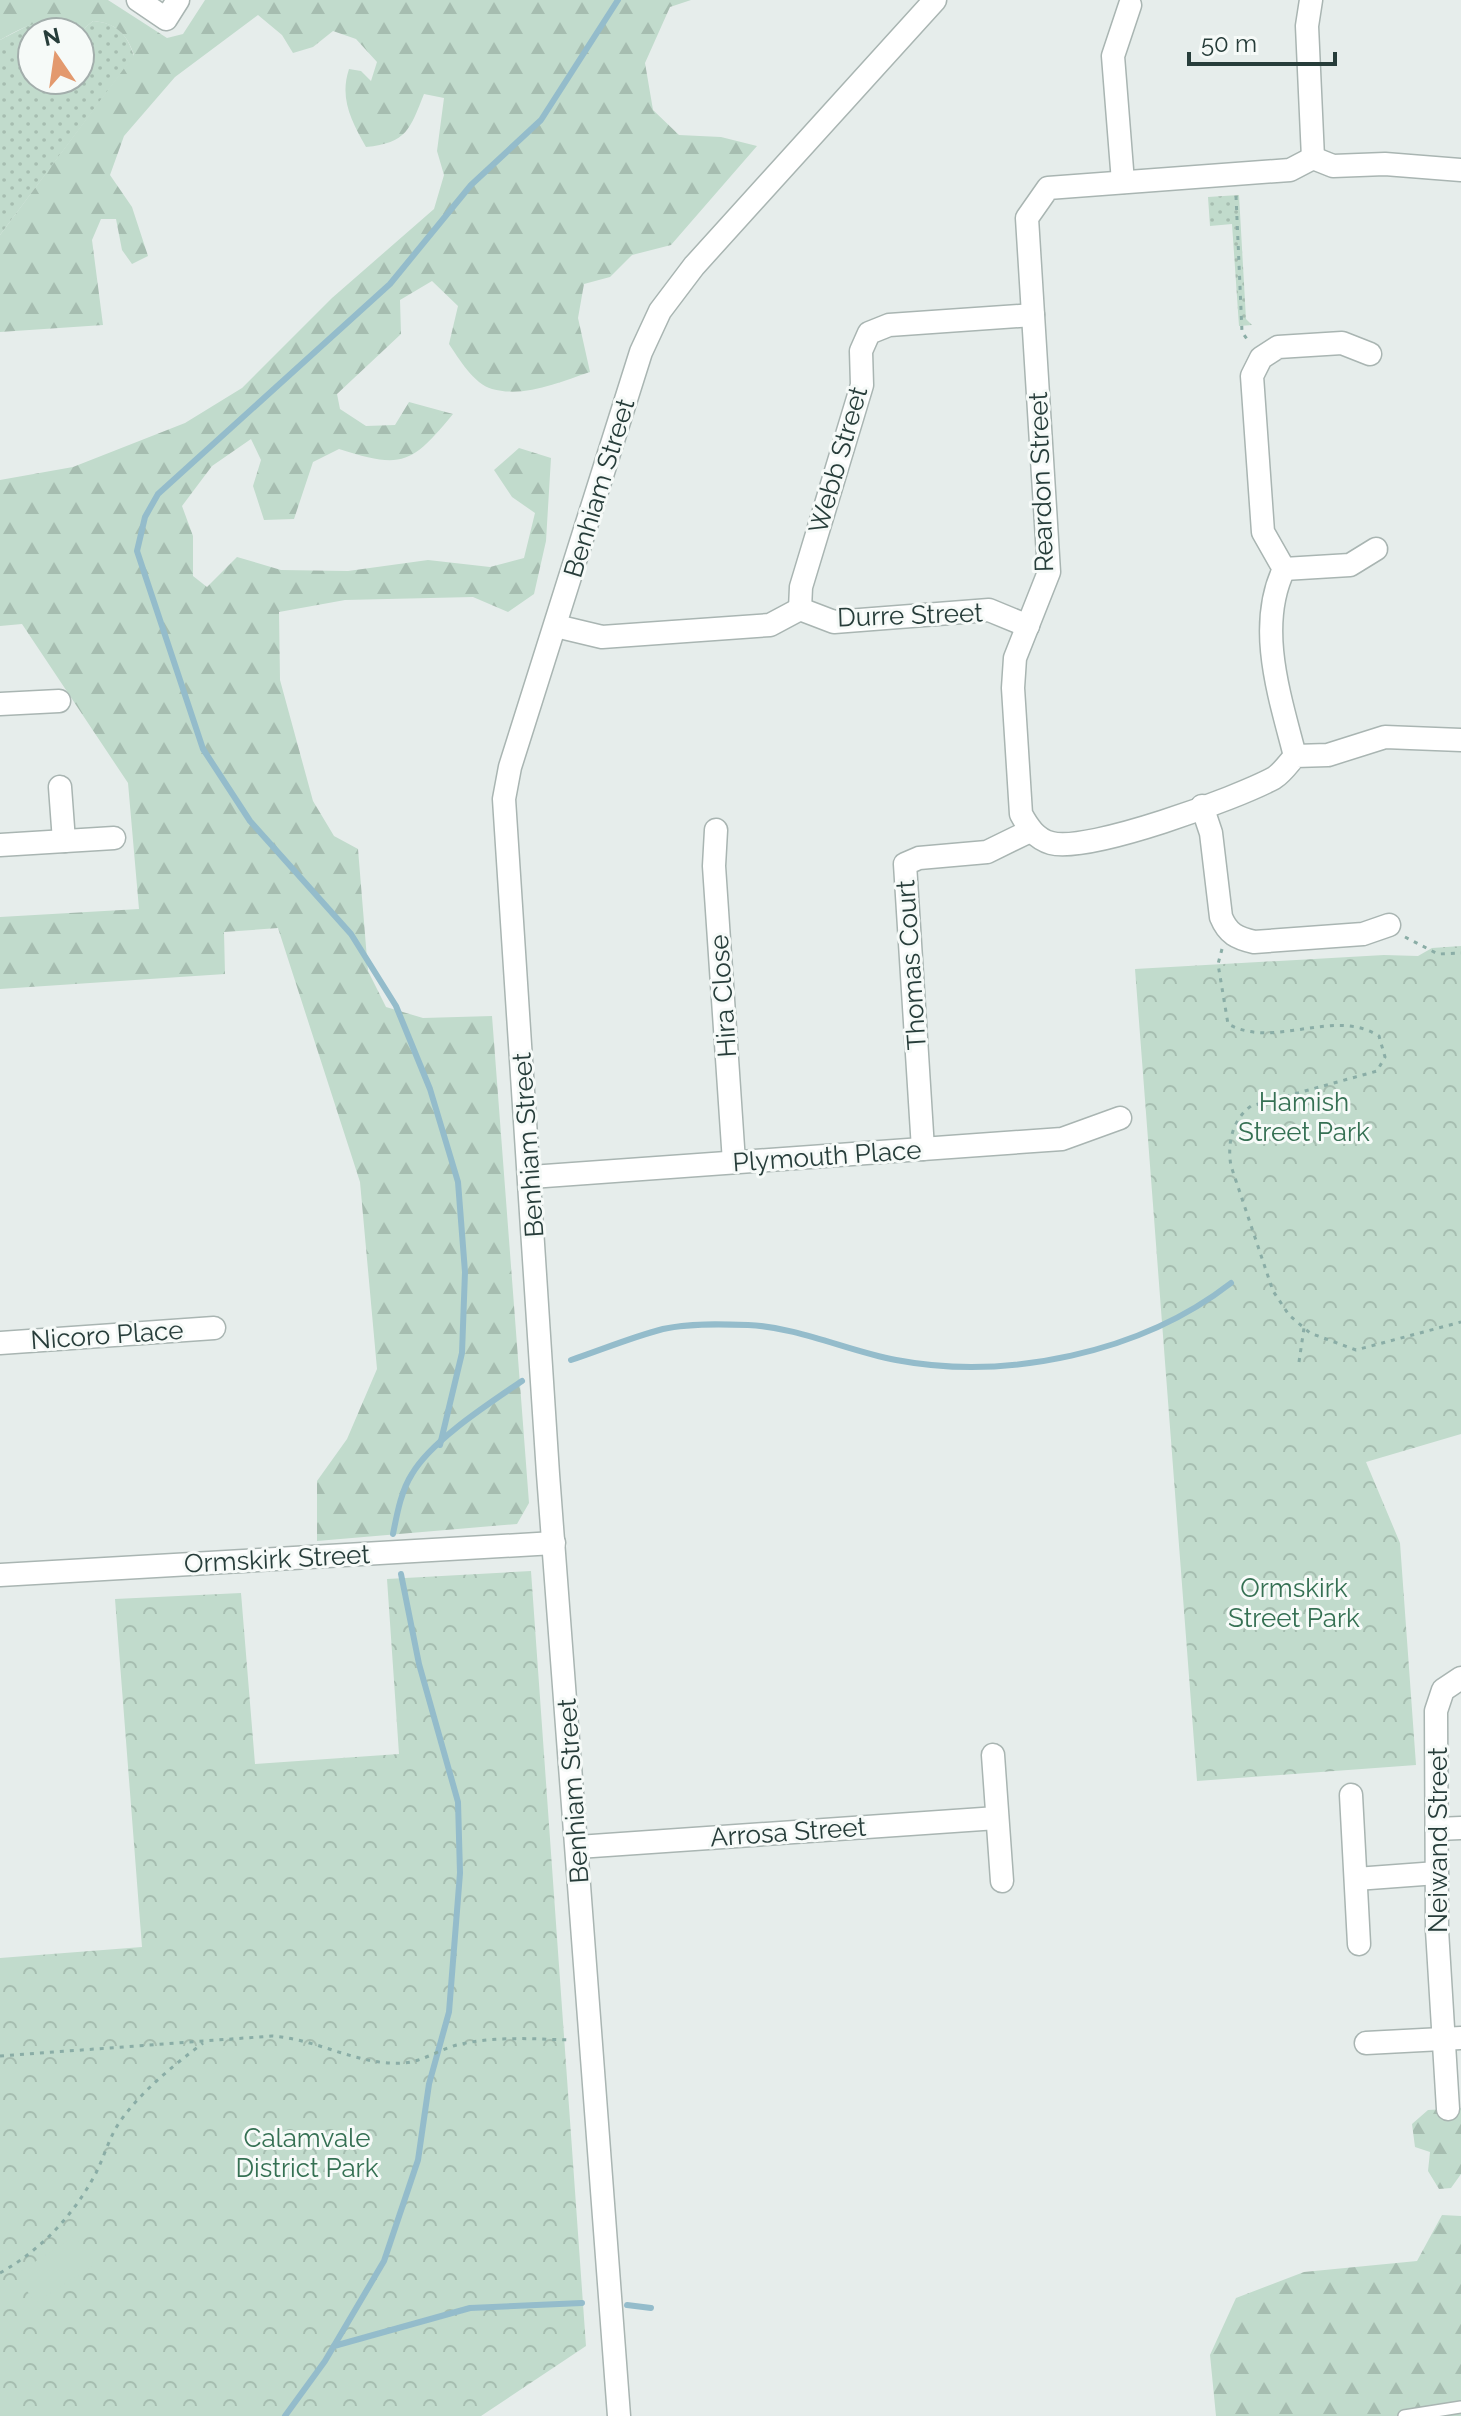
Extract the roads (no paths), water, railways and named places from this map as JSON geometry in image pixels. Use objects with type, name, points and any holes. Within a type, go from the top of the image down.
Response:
[{"type":"street","points":[[138,0],[166,19],[178,0]]},
{"type":"street","name":"Benhiam Street","points":[[619,2416],[554,1543],[504,799],[510,767],[641,352],[660,311],[694,266],[935,0]]},
{"type":"street","points":[[1311,0],[1307,26],[1313,158],[1333,166],[1385,164],[1461,170]]},
{"type":"street","points":[[1123,182],[1113,56],[1130,5]]},
{"type":"street","name":"Reardon Street","points":[[1030,831],[1021,814],[1013,688],[1015,658],[1049,572],[1027,218],[1048,188],[1290,170],[1313,158]]},
{"type":"street","name":"Webb Street","points":[[800,609],[801,587],[862,385],[861,351],[869,333],[889,325],[1033,315]]},
{"type":"street","points":[[1284,569],[1263,532],[1252,376],[1261,358],[1278,347],[1342,343],[1370,354]]},
{"type":"street","points":[[1284,569],[1350,565],[1376,549]]},
{"type":"street","points":[[1284,569],[1272,594],[1273,648],[1277,684],[1295,756]]},
{"type":"street","name":"Durre Street","points":[[556,626],[602,637],[770,625],[800,609],[834,622],[989,610],[1028,626]]},
{"type":"street","points":[[0,704],[59,701]]},
{"type":"street","points":[[1030,831],[1050,843],[1076,844],[1137,830],[1276,777],[1295,756],[1328,755],[1385,737],[1461,740]]},
{"type":"street","points":[[60,787],[64,841]]},
{"type":"street","points":[[1202,806],[1211,833],[1221,917],[1226,930],[1238,938],[1254,942],[1363,934],[1389,925]]},
{"type":"street","name":"Hira Close","points":[[716,830],[714,866],[734,1162]]},
{"type":"street","name":"Thomas Court","points":[[923,1149],[905,864],[919,858],[987,852],[1030,831]]},
{"type":"street","points":[[0,845],[114,838]]},
{"type":"street","name":"Plymouth Place","points":[[531,1177],[1062,1139],[1120,1118]]},
{"type":"street","name":"Nicoro Place","points":[[0,1343],[214,1328]]},
{"type":"street","name":"Ormskirk Street","points":[[0,1575],[554,1543]]},
{"type":"street","name":"Neiwand Street","points":[[1455,2113],[1452,2038],[1437,1873],[1436,1711],[1443,1690],[1461,1678]]},
{"type":"street","points":[[993,1755],[1002,1881]]},
{"type":"street","points":[[1351,1795],[1359,1944]]},
{"type":"street","name":"Arrosa Street","points":[[578,1847],[997,1818]]},
{"type":"street","points":[[1437,1829],[1461,1828]]},
{"type":"street","points":[[1356,1879],[1437,1873]]},
{"type":"street","points":[[1366,2043],[1452,2038]]},
{"type":"lane","points":[[1404,2416],[1461,2407]]},
{"type":"waterway","points":[[440,1445],[462,1353],[465,1272],[458,1182],[430,1089],[396,1006],[351,934],[250,821],[203,749],[137,551],[145,517],[158,494],[390,284],[471,185],[541,120],[618,0]]},
{"type":"waterway","points":[[571,1360],[663,1329],[716,1324],[785,1330],[878,1356],[939,1366],[983,1367],[1027,1363],[1071,1356],[1156,1328],[1231,1283]]},
{"type":"waterway","points":[[393,1534],[405,1488],[421,1461],[462,1423],[522,1381]]},
{"type":"waterway","points":[[285,2416],[325,2361],[384,2261],[418,2160],[429,2084],[449,2012],[460,1873],[458,1802],[419,1664],[401,1574]]},
{"type":"waterway","points":[[334,2346],[470,2308],[582,2303]]},
{"type":"waterway","points":[[627,2305],[651,2308]]},
{"type":"park label","name":"Hamish Street Park","points":[[1304,1117]]},
{"type":"park label","name":"Ormskirk Street Park","points":[[1294,1603]]},
{"type":"park label","name":"Calamvale District Park","points":[[307,2153]]}]
